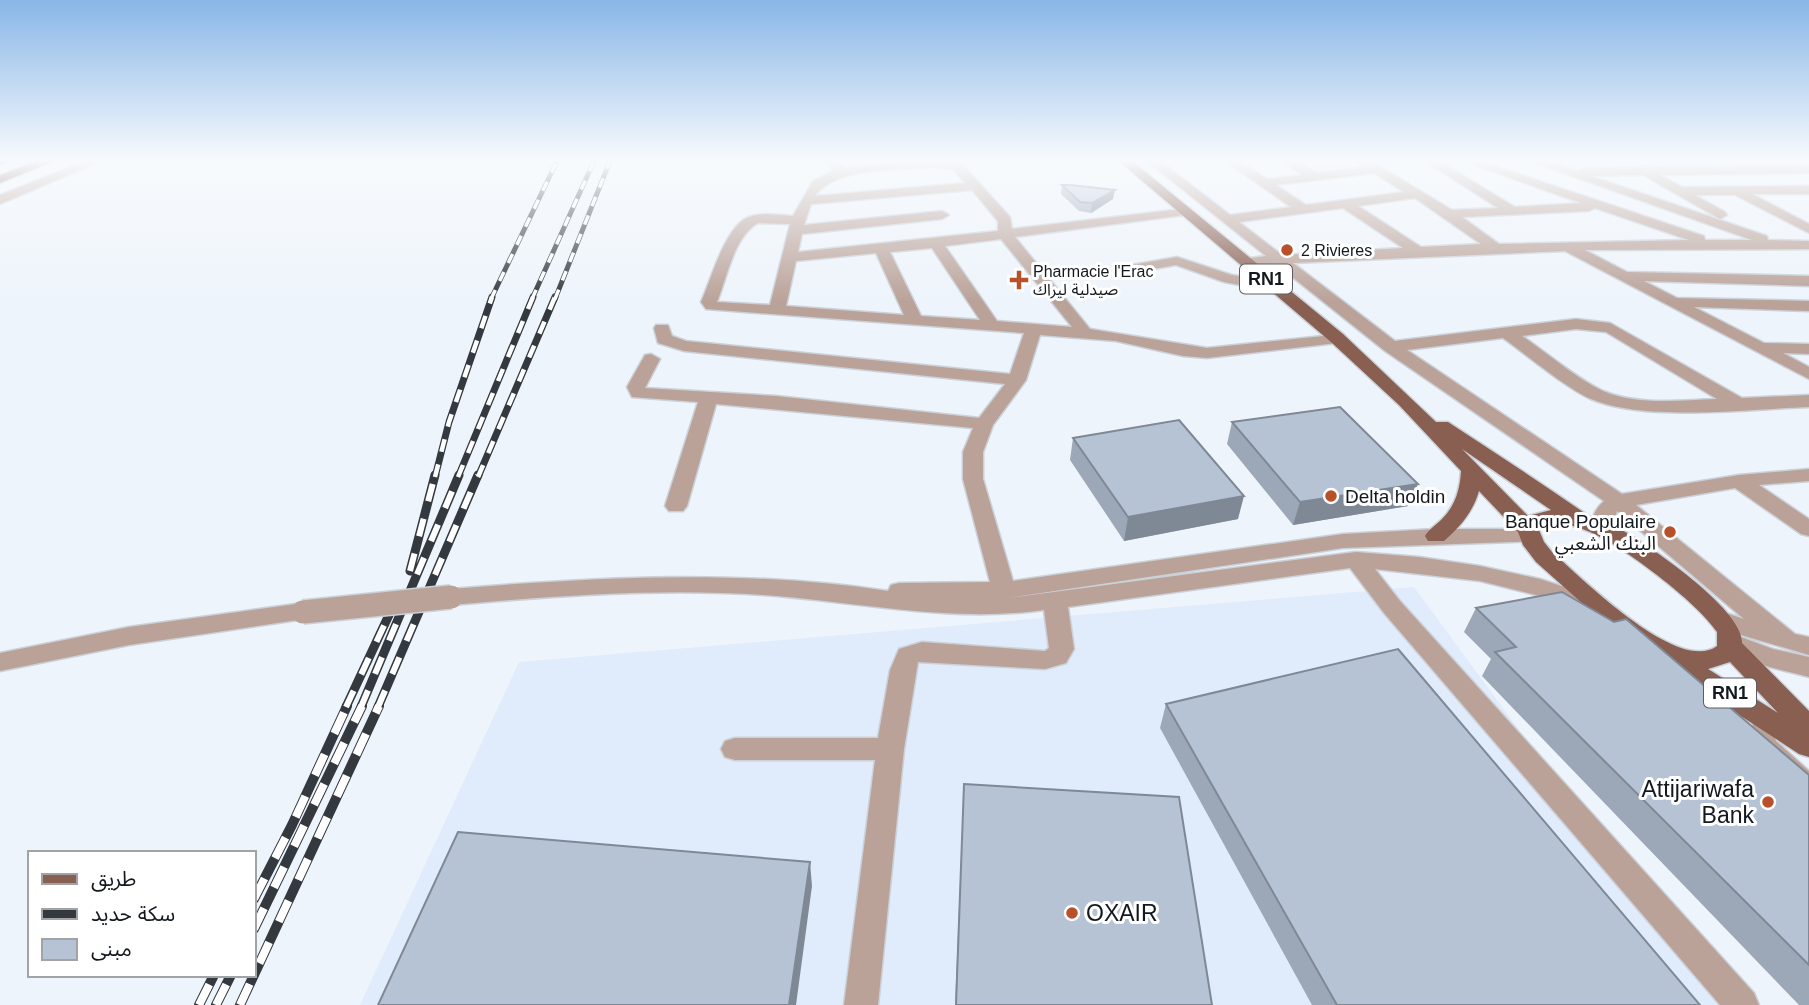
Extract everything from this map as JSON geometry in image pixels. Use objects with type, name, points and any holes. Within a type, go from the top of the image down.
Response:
[{"type":"main road","name":"RN1","points":[[1181,208],[1337,338],[1405,401],[1529,533],[1544,557],[1599,607],[1648,644],[1809,746]]},
{"type":"main road","name":"RN1","points":[[1405,401],[1592,524],[1619,538],[1727,636],[1809,728]]},
{"type":"main road","points":[[1436,536],[1461,512],[1471,484],[1471,470]]},
{"type":"main road","points":[[1529,533],[1531,523],[1546,517],[1592,524]]},
{"type":"main road","name":"RN1","points":[[1648,644],[1680,656],[1710,659],[1723,654],[1727,636]]},
{"type":"street","points":[[777,310],[803,208]]},
{"type":"street","points":[[936,208],[961,240]]},
{"type":"street","points":[[994,208],[1005,220],[1005,234],[1060,306],[1084,332]]},
{"type":"street","points":[[1215,208],[1391,347],[1618,501],[1804,658]]},
{"type":"street","points":[[1229,219],[1317,208]]},
{"type":"street","points":[[1352,208],[1416,250]]},
{"type":"street","points":[[1440,208],[1495,248]]},
{"type":"street","points":[[1508,208],[1513,211]]},
{"type":"street","points":[[1449,214],[1566,208]]},
{"type":"street","points":[[1604,208],[1718,245]]},
{"type":"street","points":[[1672,208],[1777,244]]},
{"type":"street","points":[[1708,208],[1727,220],[1733,229]]},
{"type":"street","points":[[1767,208],[1809,229]]},
{"type":"street","points":[[791,257],[936,243],[1185,211]]},
{"type":"street","points":[[942,215],[797,225],[761,219],[747,222],[739,232],[709,302],[715,307],[1084,332],[1207,353],[1337,338]]},
{"type":"street","points":[[936,243],[993,327]]},
{"type":"street","points":[[1565,245],[1809,374]]},
{"type":"street","points":[[1247,262],[1416,250],[1565,245],[1807,246]]},
{"type":"street","points":[[1522,247],[1555,258],[1597,262]]},
{"type":"street","points":[[881,248],[915,321]]},
{"type":"street","points":[[1125,270],[1177,261],[1229,279],[1276,288]]},
{"type":"street","points":[[1625,276],[1809,281]]},
{"type":"street","points":[[1674,301],[1809,306]]},
{"type":"street","points":[[1391,347],[1576,324],[1610,328],[1736,402]]},
{"type":"street","points":[[662,328],[664,339],[684,346],[1017,380]]},
{"type":"street","points":[[1004,590],[973,479],[973,452],[984,424],[1017,380],[1034,329]]},
{"type":"street","points":[[1507,333],[1595,394],[1618,402],[1665,406],[1809,401]]},
{"type":"street","points":[[1760,347],[1809,349]]},
{"type":"street","points":[[651,359],[636,387],[638,393],[776,402],[984,424]]},
{"type":"street","points":[[676,506],[709,398]]},
{"type":"street","points":[[1592,524],[1608,507],[1618,501],[1739,481],[1809,475]]},
{"type":"street","points":[[1739,481],[1809,529]]},
{"type":"street","points":[[862,595],[890,591],[1004,590],[1343,541],[1529,533]]},
{"type":"street","points":[[1356,560],[1392,607],[1742,1005]]},
{"type":"street","points":[[0,662],[129,636],[303,612],[557,588],[660,585],[761,587],[964,607],[1055,601],[1356,560],[1394,561],[1473,571],[1557,591],[1599,607]]},
{"type":"street","points":[[861,1005],[890,749],[903,670],[908,656],[922,651],[1045,660],[1057,656],[1062,649],[1055,601]]},
{"type":"street","points":[[1727,636],[1769,657],[1804,658]]},
{"type":"street","points":[[1776,724],[1760,734],[1764,747],[1809,789]]},
{"type":"street","points":[[735,749],[890,749]]},
{"type":"shaded area","points":[[1414,587],[1721,1005],[360,1005],[519,662]]},
{"type":"building","points":[[1340,407],[1418,484],[1300,502],[1232,422]]},
{"type":"building","points":[[1179,420],[1244,496],[1128,517],[1073,438]]},
{"type":"building","points":[[1562,592],[1614,622],[1626,619],[1809,775],[1809,965],[1495,652],[1516,647],[1476,608]]},
{"type":"building","points":[[1398,649],[1700,1005],[1337,1005],[1166,704]]},
{"type":"building","name":"OXAIR","points":[[964,784],[1179,797],[1212,1005],[956,1005]]},
{"type":"building","points":[[458,832],[810,862],[789,1005],[378,1005]]},
{"type":"railway","points":[[491,299],[535,208]]},
{"type":"railway","points":[[532,299],[573,208]]},
{"type":"railway","points":[[555,299],[591,208]]},
{"type":"railway","points":[[435,477],[449,422],[492,297]]},
{"type":"railway","points":[[458,477],[533,297]]},
{"type":"railway","points":[[478,477],[555,297]]},
{"type":"railway","points":[[410,571],[435,475]]},
{"type":"railway","points":[[361,707],[459,475]]},
{"type":"railway","points":[[378,707],[478,475]]},
{"type":"railway","points":[[346,707],[395,602]]},
{"type":"railway","points":[[256,895],[347,706]]},
{"type":"railway","points":[[256,925],[362,706]]},
{"type":"railway","points":[[256,971],[379,706]]},
{"type":"railway","points":[[199,1005],[213,977]]},
{"type":"railway","points":[[216,1005],[230,977]]},
{"type":"railway","points":[[240,1005],[253,977]]},
{"type":"place","name":"2 Rivieres","points":[[1287,250]]},
{"type":"place","name":"Pharmacie l'Erac صيدلية ليراك","points":[[1019,280]]},
{"type":"place","name":"Delta holdin","points":[[1331,496]]},
{"type":"place","name":"Banque Populaire البنك الشعبي","points":[[1670,532]]},
{"type":"place","name":"Attijariwafa Bank","points":[[1768,802]]},
{"type":"place","name":"OXAIR","points":[[1072,913]]}]
